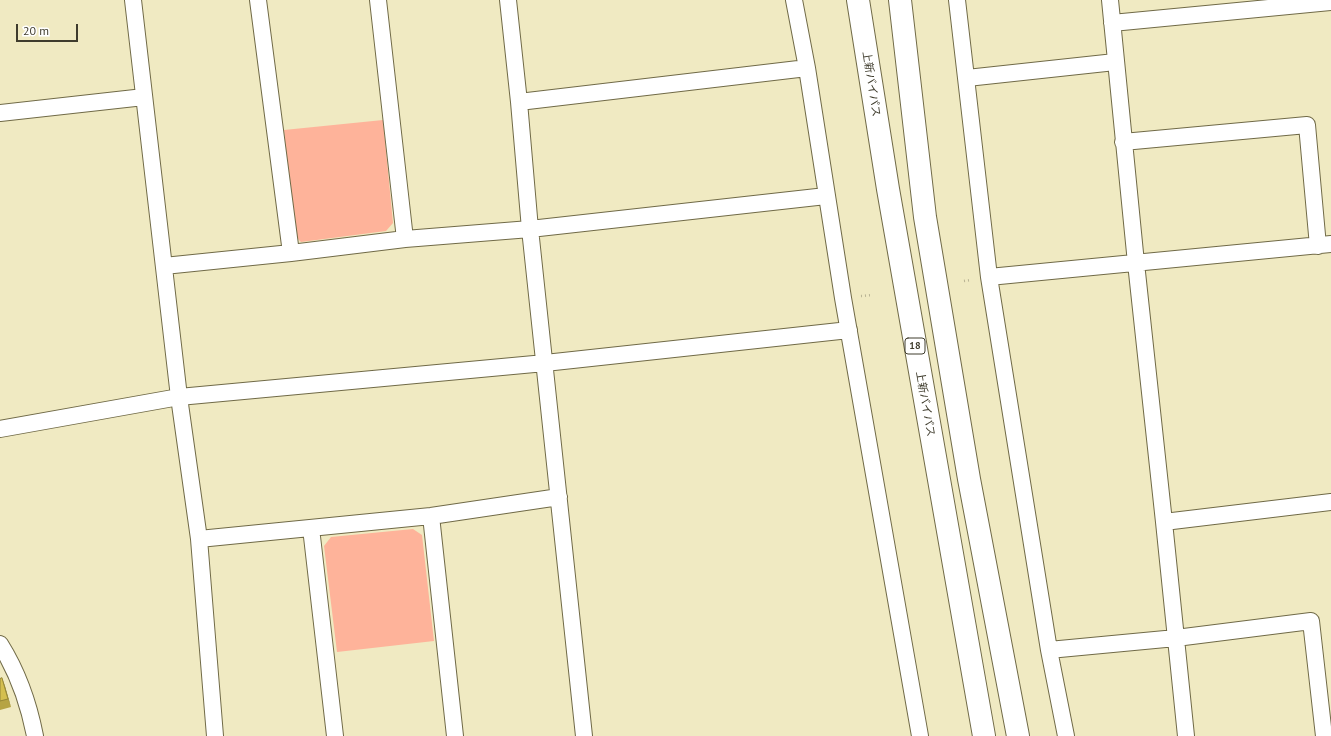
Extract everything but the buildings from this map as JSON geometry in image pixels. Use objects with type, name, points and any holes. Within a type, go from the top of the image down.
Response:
[{"type":"highway","name":"上新バイパス","points":[[858,0],[888,189],[984,736]]},
{"type":"highway","points":[[900,0],[925,217],[969,479],[1018,736]]},
{"type":"street","points":[[133,0],[179,397],[199,539],[214,736]]},
{"type":"street","points":[[258,0],[291,254]]},
{"type":"street","points":[[378,0],[405,239]]},
{"type":"street","points":[[508,0],[530,229],[584,736]]},
{"type":"street","points":[[794,0],[807,68],[826,196],[920,736]]},
{"type":"street","points":[[957,0],[989,277],[1049,650],[1066,736]]},
{"type":"street","points":[[1110,0],[1123,142],[1186,736]]},
{"type":"street","points":[[1112,23],[1331,2]]},
{"type":"street","points":[[966,78],[1115,62]]},
{"type":"street","points":[[519,102],[807,68]]},
{"type":"street","points":[[0,114],[144,97]]},
{"type":"street","points":[[989,277],[1324,245],[1307,125],[1123,142]]},
{"type":"street","points":[[164,266],[291,254],[405,239],[530,229],[826,196]]},
{"type":"street","points":[[0,429],[179,397],[545,363],[849,330]]},
{"type":"street","points":[[199,539],[431,516],[559,497]]},
{"type":"street","points":[[1164,522],[1331,502]]},
{"type":"street","points":[[431,516],[456,736]]},
{"type":"street","points":[[311,528],[335,736]]},
{"type":"street","points":[[1049,650],[1176,638],[1311,621],[1324,736]]},
{"type":"street","points":[[0,644],[8,656],[32,719],[35,736]]},
{"type":"shaded area","points":[[383,120],[393,223],[386,231],[301,242],[294,235],[284,130]]},
{"type":"shaded area","points":[[413,529],[422,535],[434,641],[337,652],[324,546],[331,537]]}]
